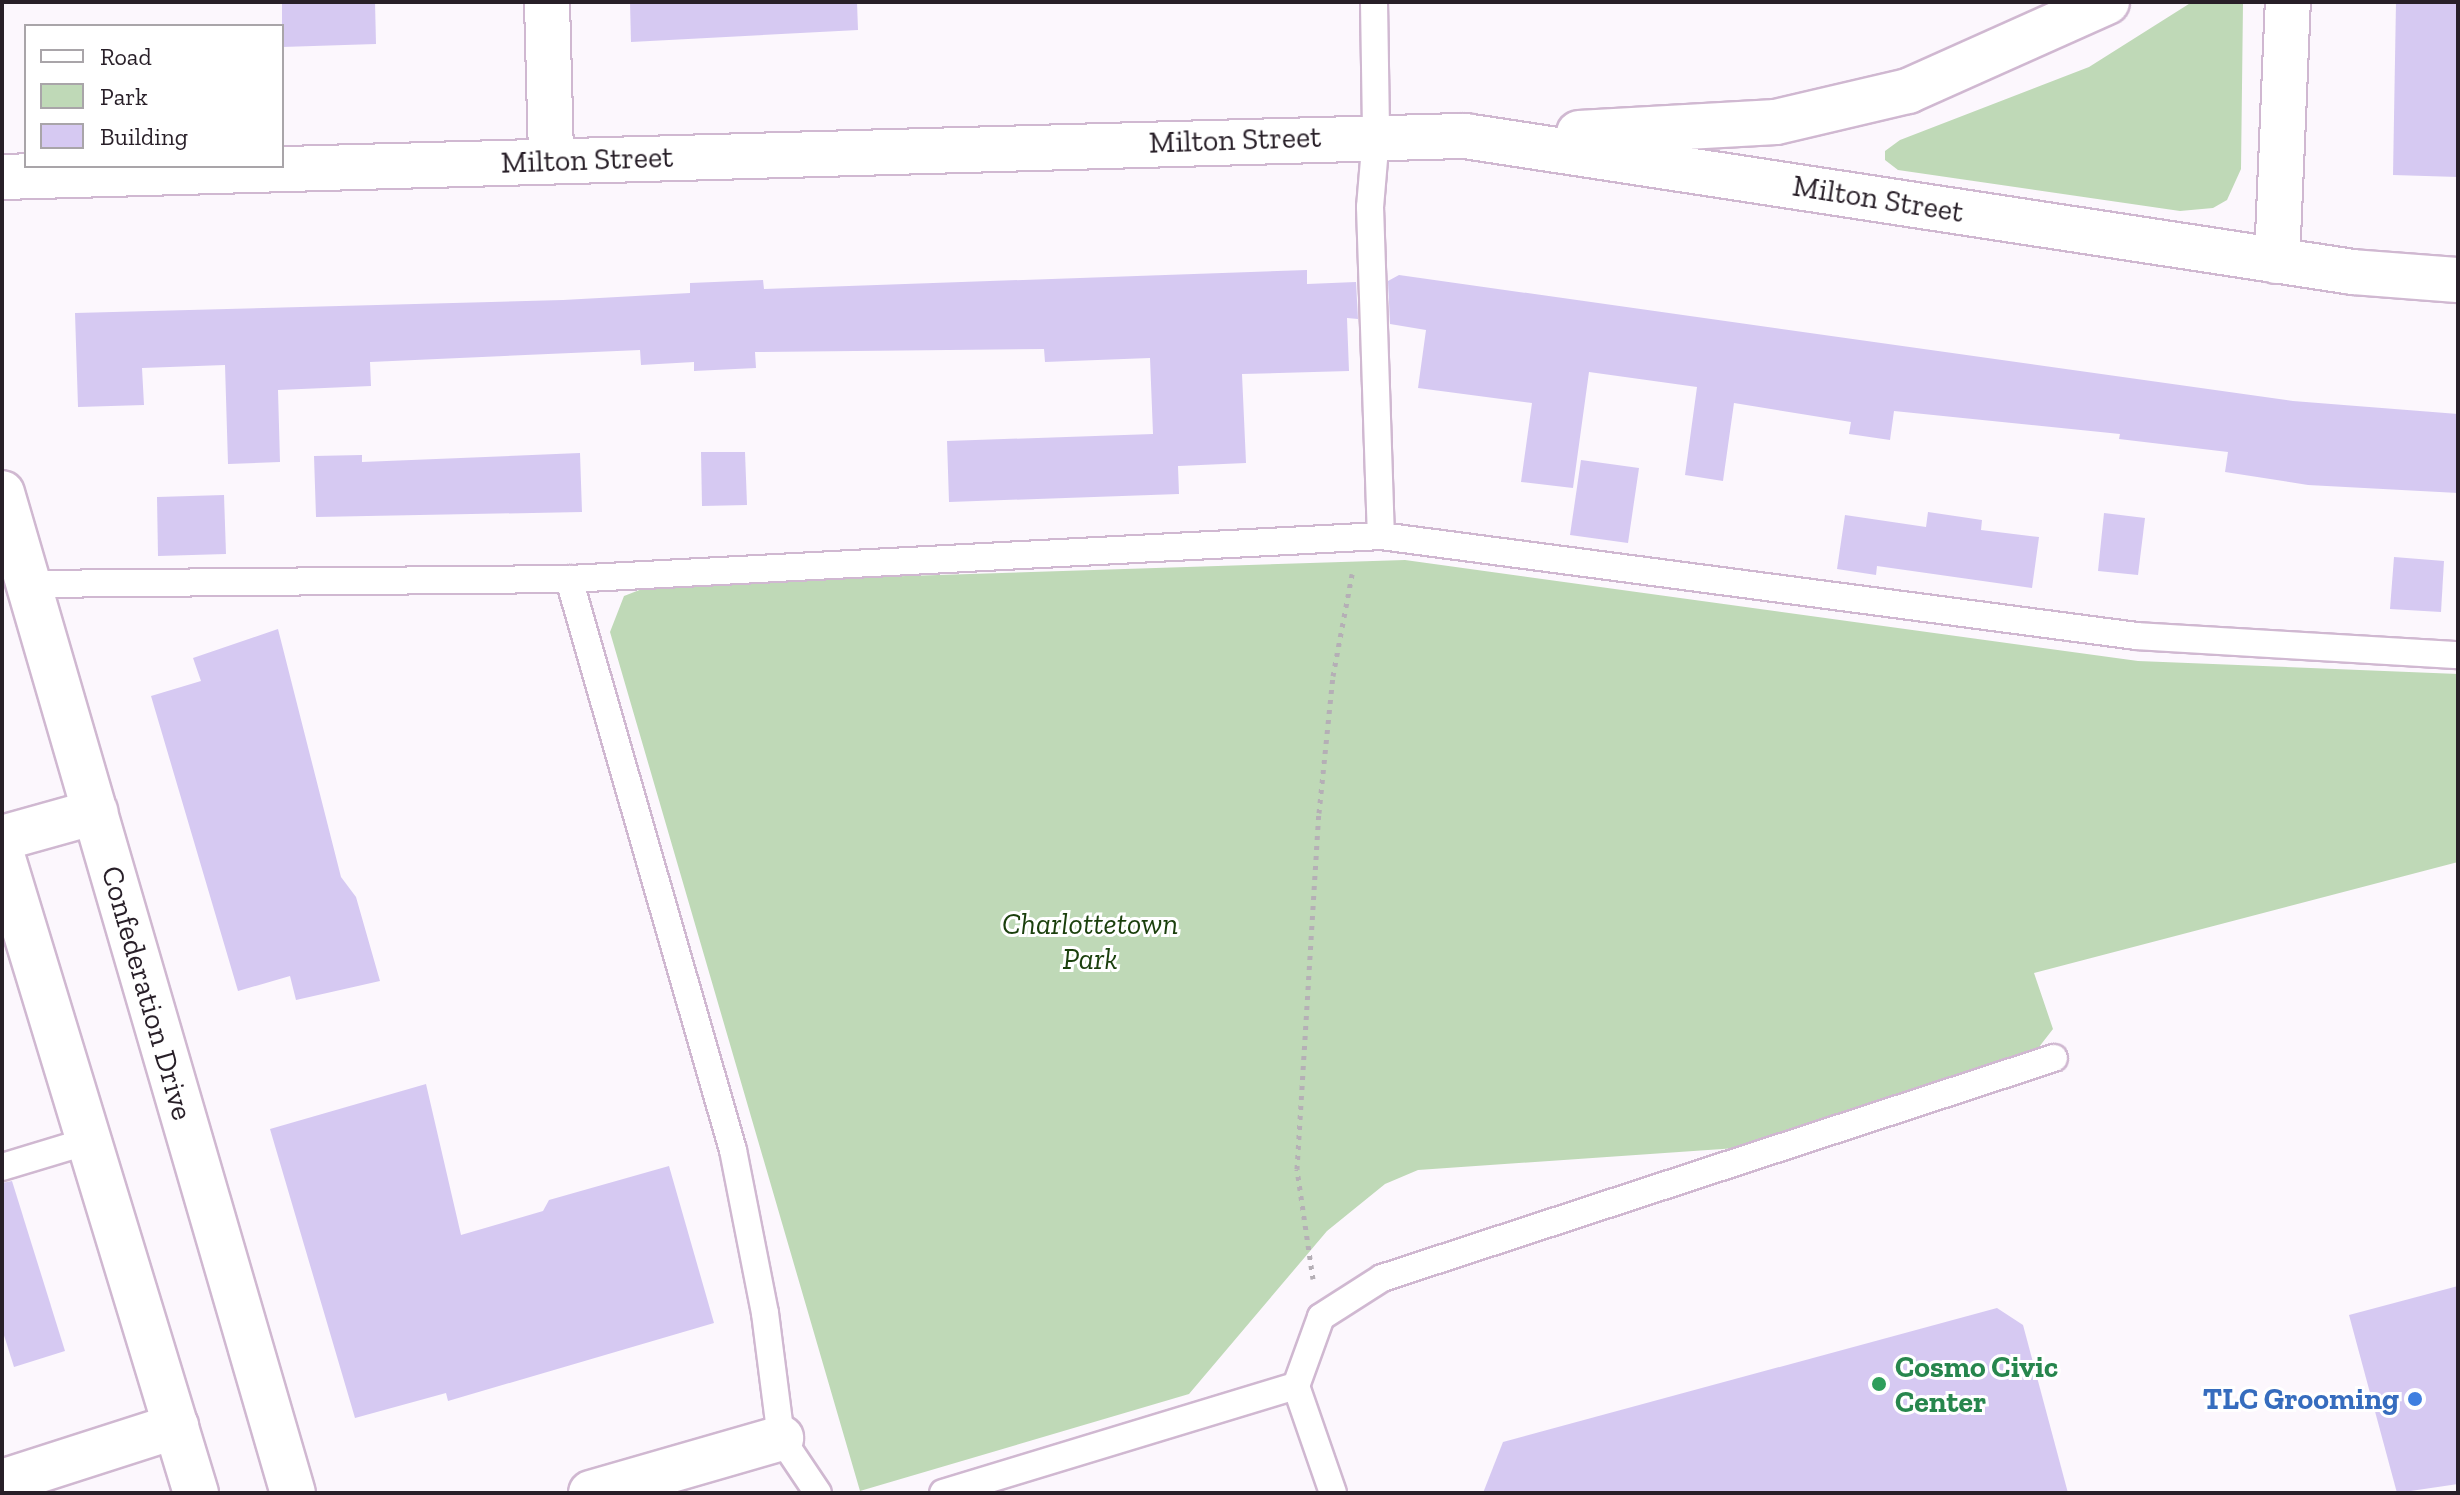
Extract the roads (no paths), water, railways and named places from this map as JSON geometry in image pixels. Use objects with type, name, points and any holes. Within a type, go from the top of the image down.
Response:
[{"type":"street","points":[[547,2],[551,160]]},
{"type":"street","points":[[1465,136],[1776,122],[1908,91],[2107,2]]},
{"type":"street","points":[[2277,261],[2288,2]]},
{"type":"street","name":"Milton Street","points":[[2,177],[1376,136],[1465,136],[2277,261],[2458,280]]},
{"type":"street","name":"Confederation Drive","points":[[2,493],[293,1493]]},
{"type":"street","points":[[2,838],[95,812]]},
{"type":"street","points":[[2,855],[196,1493]]},
{"type":"street","points":[[2,1482],[176,1426]]},
{"type":"street","points":[[591,1493],[781,1438]]},
{"type":"lane","points":[[1370,537],[1370,207],[1376,136],[1374,2]]},
{"type":"lane","points":[[29,584],[569,579],[1370,537],[2136,636],[2458,655]]},
{"type":"lane","points":[[569,579],[733,1150],[765,1313],[781,1438],[818,1493]]},
{"type":"lane","points":[[1333,1493],[1296,1386],[1321,1317],[1382,1278],[2054,1058]]},
{"type":"lane","points":[[2,1167],[88,1141]]},
{"type":"lane","points":[[943,1493],[1296,1386]]},
{"type":"place","name":"Cosmo Civic Center","points":[[1879,1384]]},
{"type":"place","name":"TLC Grooming","points":[[2415,1399]]},
{"type":"park label","name":"Charlottetown Park","points":[[1090,941]]}]
